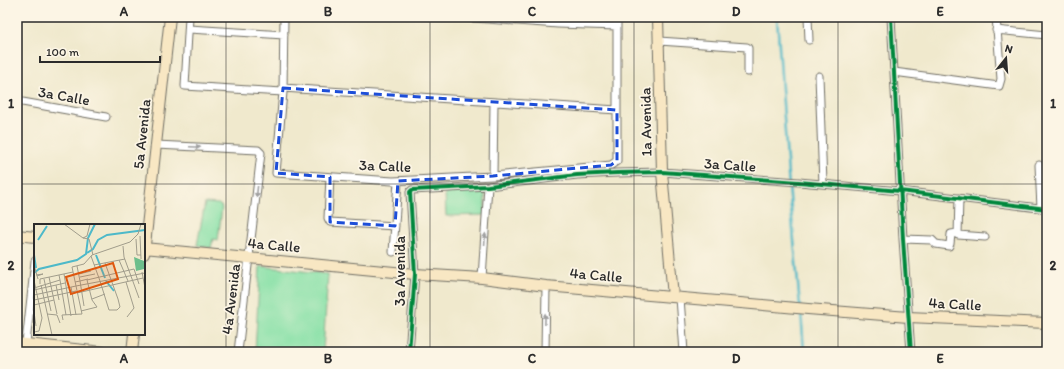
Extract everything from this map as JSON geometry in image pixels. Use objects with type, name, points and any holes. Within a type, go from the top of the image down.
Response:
[{"type":"main road","name":"5a Avenida","points":[[145,241],[170,17]]},
{"type":"main road","name":"1a Avenida","points":[[658,17],[662,172],[676,298]]},
{"type":"main road","points":[[17,235],[34,238]]},
{"type":"main road","name":"4a Calle","points":[[145,250],[250,258],[416,274],[482,278],[546,286],[808,309],[908,317],[1047,323]]},
{"type":"main road","points":[[132,352],[134,335]]},
{"type":"main road","points":[[23,347],[103,352]]},
{"type":"street","points":[[189,17],[185,86],[283,90],[617,110],[617,17]]},
{"type":"street","points":[[283,90],[284,17]]},
{"type":"street","points":[[459,17],[558,20],[617,26]]},
{"type":"street","points":[[808,17],[809,40]]},
{"type":"street","points":[[891,17],[900,191],[911,352]]},
{"type":"street","points":[[894,72],[999,86],[1001,79],[996,17]]},
{"type":"street","points":[[188,29],[284,35]]},
{"type":"street","points":[[996,30],[1047,35]]},
{"type":"street","points":[[658,41],[747,47],[748,72]]},
{"type":"street","points":[[819,76],[823,184]]},
{"type":"street","name":"3a Calle","points":[[283,90],[276,173],[330,177],[398,181],[493,176],[611,165],[617,160],[617,110]]},
{"type":"street","name":"3a Calle","points":[[17,101],[106,117]]},
{"type":"street","points":[[493,176],[494,102]]},
{"type":"street","name":"4a Avenida","points":[[156,145],[258,150],[261,153],[238,352]]},
{"type":"street","points":[[1039,165],[1044,208]]},
{"type":"street","name":"3a Calle","points":[[412,190],[488,186],[577,175],[662,172],[784,180],[900,191],[1044,208]]},
{"type":"street","points":[[330,177],[328,218],[330,222],[395,226]]},
{"type":"street","points":[[394,252],[398,181]]},
{"type":"street","points":[[482,278],[488,186]]},
{"type":"street","name":"3a Avenida","points":[[409,352],[416,274],[410,192],[412,190]]},
{"type":"street","points":[[958,233],[959,198]]},
{"type":"street","points":[[903,239],[932,240],[936,244],[949,246],[950,234],[958,233],[959,235],[985,237]]},
{"type":"street","points":[[23,347],[34,268]]},
{"type":"street","points":[[545,352],[546,286]]},
{"type":"street","name":"1a Avenida","points":[[676,298],[684,352]]},
{"type":"highlighted area","points":[[283,88],[617,110],[617,161],[611,165],[493,176],[398,181],[395,226],[330,222],[330,177],[276,173]]},
{"type":"green space","points":[[485,190],[485,215],[446,216],[445,191]]},
{"type":"green space","points":[[205,203],[219,204],[222,207],[218,240],[213,239],[211,248],[197,245]]},
{"type":"green space","points":[[260,266],[328,274],[323,352],[255,352]]},
{"type":"waterway","points":[[777,17],[788,175],[800,306]]},
{"type":"waterway","points":[[801,311],[804,352]]},
{"type":"cycle path","points":[[891,17],[903,239],[911,352]]},
{"type":"cycle path","points":[[409,352],[415,274],[410,192],[412,190],[488,186],[577,175],[662,172],[900,191],[1047,209]]}]
